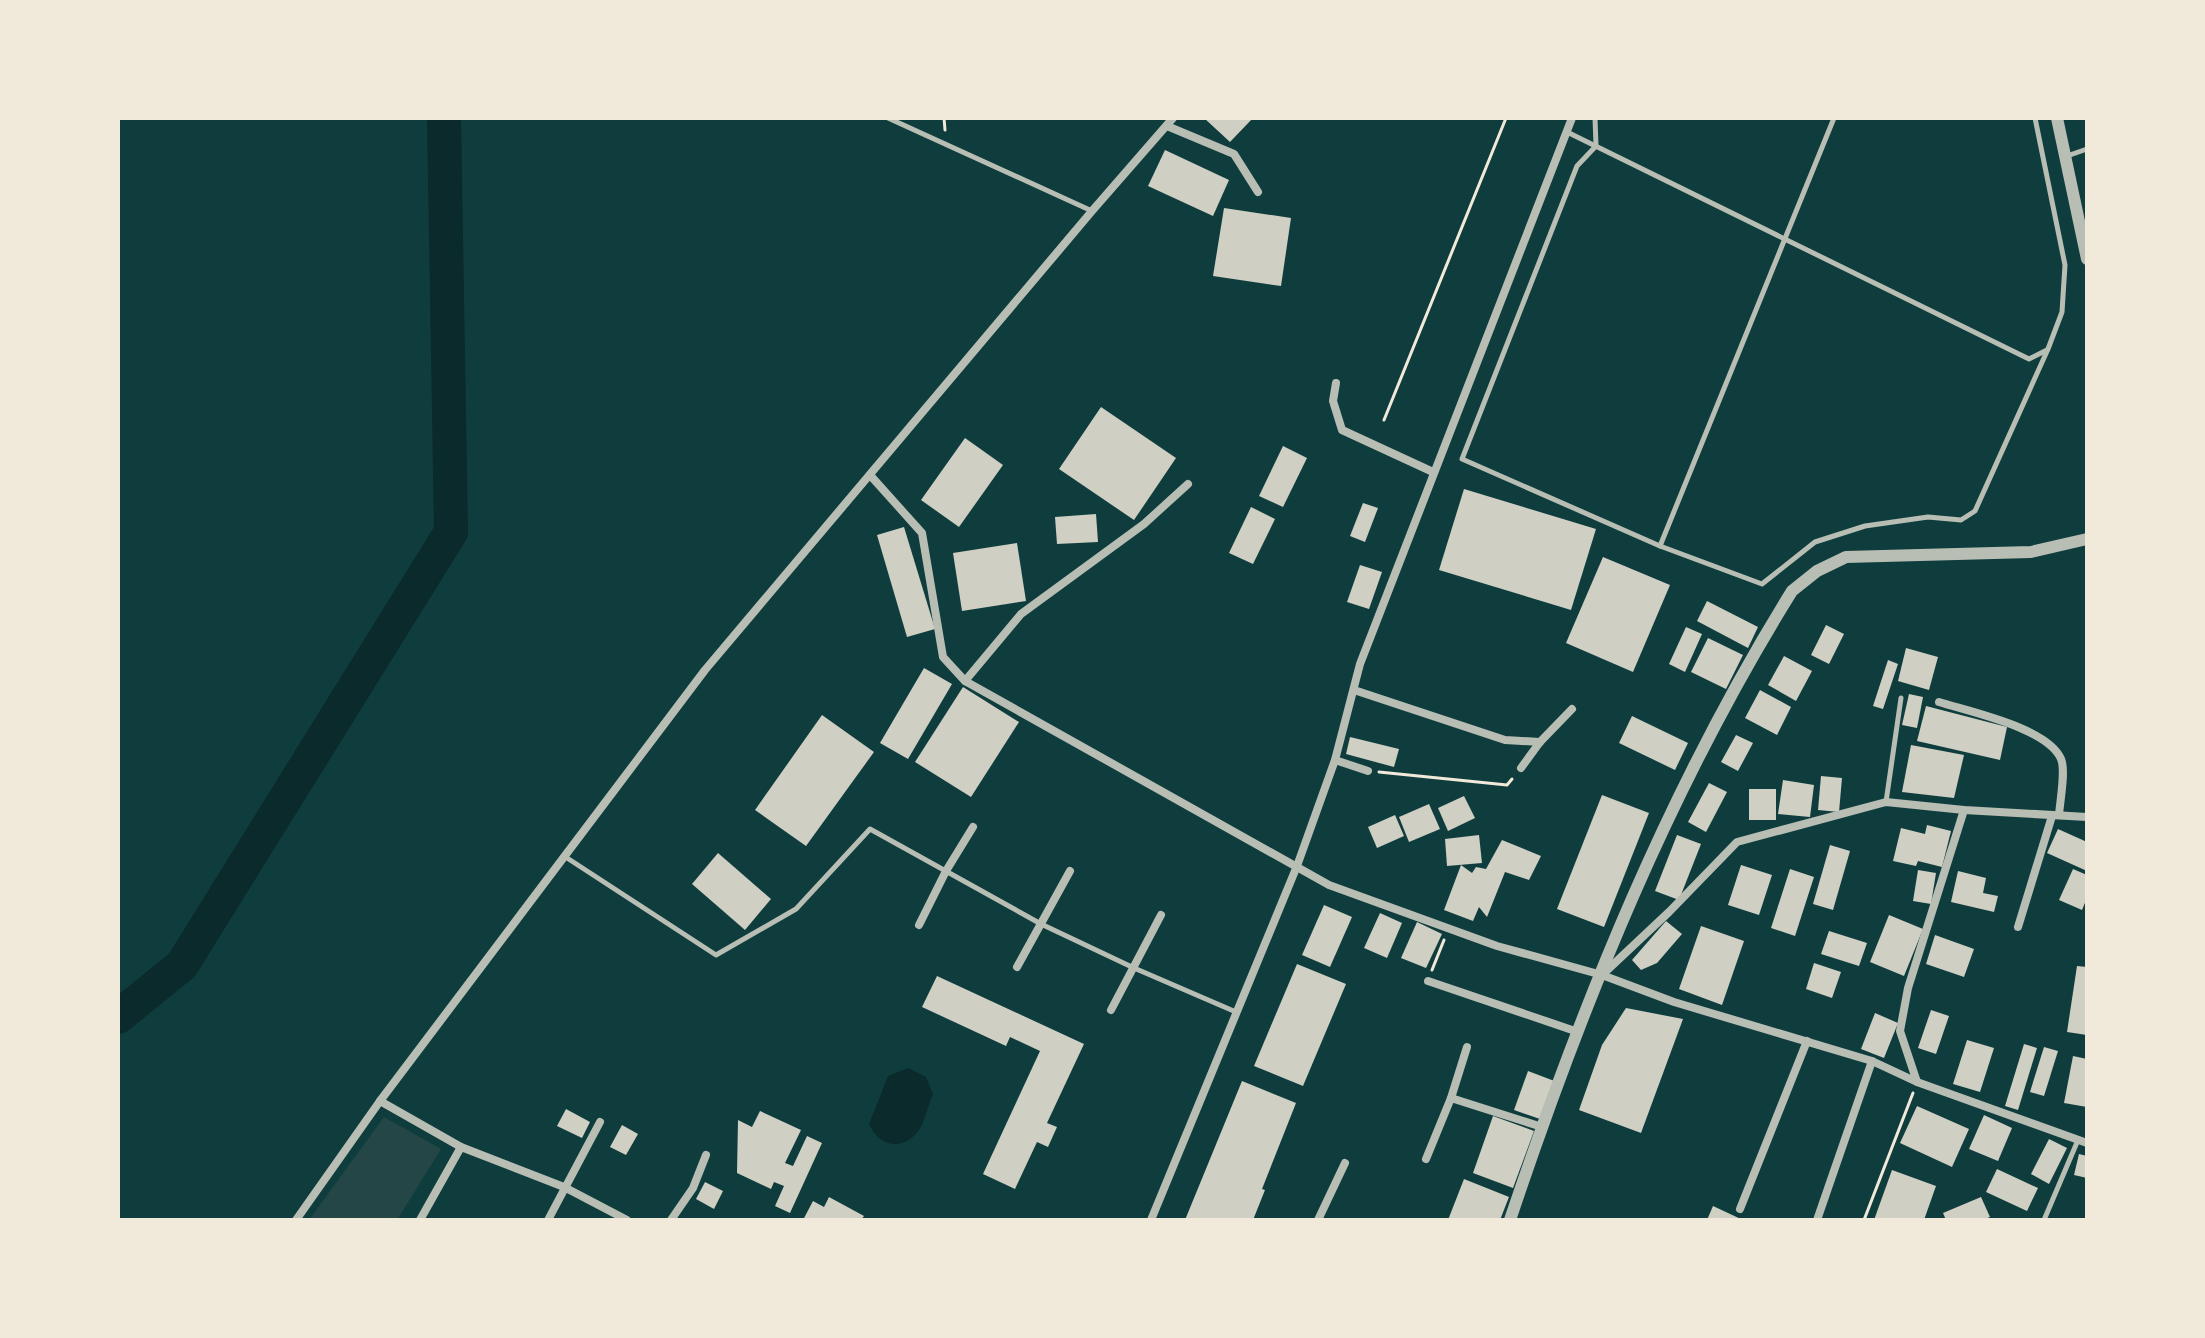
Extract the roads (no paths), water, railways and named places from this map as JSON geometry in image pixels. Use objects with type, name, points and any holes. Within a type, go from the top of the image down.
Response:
[{"type":"street","points":[[296,1220],[380,1101],[705,670],[1173,118]]},
{"type":"street","points":[[1151,1220],[1297,866],[1335,760],[1360,664],[1572,118]]},
{"type":"street","points":[[2057,118],[2087,259]]},
{"type":"street","points":[[1167,126],[1234,154],[1258,192]]},
{"type":"street","points":[[1336,383],[1333,401],[1342,430],[1433,472]]},
{"type":"street","points":[[870,475],[922,533],[943,657],[965,681],[1329,885],[1497,946],[1602,975],[1674,1002],[1872,1061],[1917,1082],[2082,1141]]},
{"type":"street","points":[[965,681],[1021,614],[1144,524],[1188,484]]},
{"type":"street","points":[[1510,1220],[1578,1032],[1641,877],[1695,760],[1792,591],[1817,571],[1846,557],[2031,552],[2087,539]]},
{"type":"street","points":[[1354,690],[1505,740],[1540,742]]},
{"type":"street","points":[[1939,702],[2021,728],[2054,746],[2063,761],[2055,815],[2018,927]]},
{"type":"street","points":[[1521,768],[1540,742],[1572,709]]},
{"type":"street","points":[[1335,760],[1368,771]]},
{"type":"street","points":[[1602,975],[1737,842],[1886,802],[2087,817]]},
{"type":"street","points":[[1917,1082],[1900,1031],[1908,988],[1964,810]]},
{"type":"street","points":[[919,925],[946,871],[973,827]]},
{"type":"street","points":[[1017,967],[1070,871]]},
{"type":"street","points":[[1111,1010],[1161,915]]},
{"type":"street","points":[[1428,981],[1578,1032]]},
{"type":"street","points":[[1740,1209],[1807,1041]]},
{"type":"street","points":[[1426,1159],[1451,1098],[1467,1047]]},
{"type":"street","points":[[1817,1220],[1872,1061]]},
{"type":"street","points":[[1451,1098],[1542,1127]]},
{"type":"street","points":[[380,1101],[461,1147],[564,1187],[627,1220]]},
{"type":"street","points":[[548,1220],[600,1122]]},
{"type":"street","points":[[420,1220],[461,1147]]},
{"type":"street","points":[[671,1220],[693,1188],[706,1155]]},
{"type":"street","points":[[1318,1220],[1345,1163]]},
{"type":"lane","points":[[888,118],[1092,211]]},
{"type":"lane","points":[[1595,118],[1596,146],[1577,166],[1462,459],[1660,546],[1762,584],[1815,542],[1865,526],[1928,517],[1961,520],[1975,511],[2062,312],[2065,265],[2035,118]]},
{"type":"lane","points":[[1660,546],[1834,118]]},
{"type":"lane","points":[[1567,132],[2029,359],[2048,349]]},
{"type":"lane","points":[[2066,157],[2087,149]]},
{"type":"lane","points":[[1886,802],[1901,698]]},
{"type":"lane","points":[[564,856],[716,955],[796,909],[870,829],[1041,924],[1237,1012]]},
{"type":"lane","points":[[2044,1220],[2082,1141]]},
{"type":"waterway","points":[[118,1017],[182,965],[451,532],[444,118]]}]
